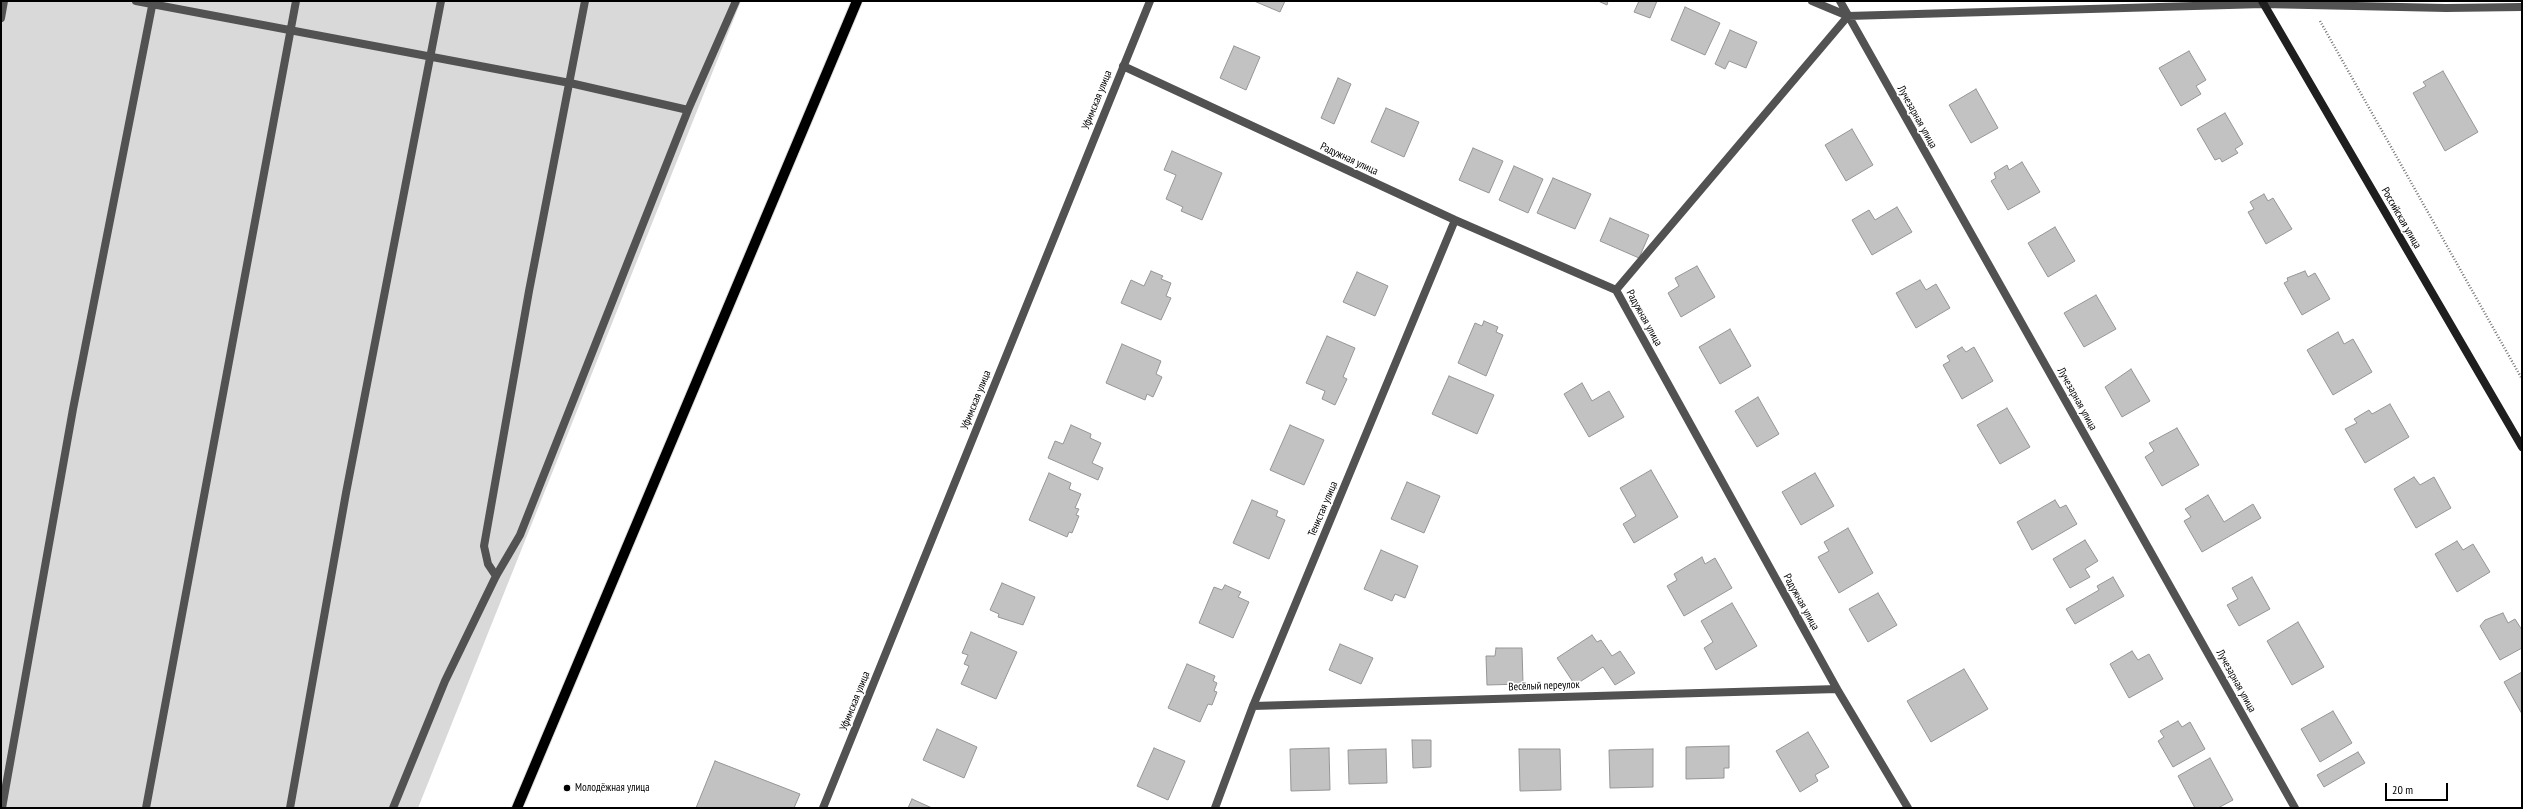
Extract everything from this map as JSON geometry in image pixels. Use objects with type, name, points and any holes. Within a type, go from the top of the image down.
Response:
[{"type":"main road","points":[[517,808],[857,1]]},
{"type":"main road","name":"Российская улица","points":[[2262,2],[2522,447]]},
{"type":"street","points":[[1,18],[4,1]]},
{"type":"street","points":[[136,1],[152,2],[290,30],[570,83],[688,110]]},
{"type":"street","points":[[146,808],[296,1]]},
{"type":"street","points":[[290,808],[346,493],[432,57],[441,1]]},
{"type":"street","points":[[496,576],[488,564],[484,546],[529,291],[585,1]]},
{"type":"street","points":[[393,808],[445,681],[496,576],[520,535],[688,110],[736,1]]},
{"type":"street","name":"Уфимская улица","points":[[823,808],[1150,1]]},
{"type":"street","points":[[1812,1],[1848,16],[2262,2],[2311,5],[2446,5],[2522,7]]},
{"type":"street","name":"Лучезарная улица","points":[[1840,1],[2295,808]]},
{"type":"street","points":[[2,808],[74,409],[152,2]]},
{"type":"street","points":[[1616,290],[1848,16]]},
{"type":"street","name":"Радужная улица","points":[[1123,66],[1455,220],[1616,290],[1836,689],[1908,808]]},
{"type":"street","name":"Тенистая улица","points":[[1215,808],[1253,706],[1455,220]]},
{"type":"street","name":"Весёлый переулок","points":[[1253,706],[1836,689]]},
{"type":"path","points":[[2311,5],[2522,379]]},
{"type":"shaded area","points":[[1,1],[741,1],[418,808],[1,808]]},
{"type":"building","points":[[1254,1],[1285,1],[1280,12]]},
{"type":"building","points":[[1598,1],[1608,1],[1607,5]]},
{"type":"building","points":[[1639,1],[1657,1],[1650,18],[1634,12]]},
{"type":"building","points":[[1685,7],[1720,23],[1705,55],[1671,40]]},
{"type":"building","points":[[1730,30],[1757,42],[1746,68],[1729,61],[1725,69],[1715,64]]},
{"type":"building","points":[[1234,46],[1260,57],[1246,90],[1220,78]]},
{"type":"building","points":[[2189,51],[2206,80],[2196,86],[2201,94],[2181,106],[2159,68]]},
{"type":"building","points":[[2443,71],[2478,132],[2445,151],[2413,93],[2426,86],[2423,82]]},
{"type":"building","points":[[1338,78],[1351,84],[1334,124],[1321,118]]},
{"type":"building","points":[[1976,89],[1998,128],[1971,143],[1949,105]]},
{"type":"building","points":[[1386,108],[1419,122],[1404,157],[1371,142]]},
{"type":"building","points":[[2225,113],[2243,144],[2235,149],[2238,153],[2222,162],[2220,158],[2215,160],[2197,129]]},
{"type":"building","points":[[1852,129],[1873,165],[1846,181],[1825,145]]},
{"type":"building","points":[[1473,148],[1503,161],[1489,193],[1459,180]]},
{"type":"building","points":[[1172,151],[1222,173],[1202,220],[1181,211],[1183,207],[1166,199],[1176,175],[1164,170]]},
{"type":"building","points":[[2022,162],[2040,192],[2008,210],[1991,181],[1996,178],[1994,173],[2007,165],[2009,170]]},
{"type":"building","points":[[1514,166],[1543,179],[1528,213],[1499,200]]},
{"type":"building","points":[[1553,178],[1591,194],[1575,229],[1537,213]]},
{"type":"building","points":[[2264,194],[2268,201],[2273,198],[2292,229],[2266,244],[2248,212],[2254,209],[2250,202]]},
{"type":"building","points":[[1897,207],[1912,232],[1872,255],[1852,220],[1869,210],[1875,220]]},
{"type":"building","points":[[1610,218],[1649,235],[1639,258],[1600,241]]},
{"type":"building","points":[[2055,227],[2075,261],[2048,277],[2028,243]]},
{"type":"building","points":[[1697,266],[1715,297],[1681,317],[1668,293],[1679,286],[1675,278]]},
{"type":"building","points":[[1151,271],[1163,276],[1161,279],[1171,283],[1166,296],[1171,298],[1161,320],[1121,303],[1131,280],[1144,286]]},
{"type":"building","points":[[2305,271],[2308,277],[2315,273],[2330,299],[2302,315],[2284,283],[2288,281],[2287,278]]},
{"type":"building","points":[[1357,272],[1388,286],[1375,316],[1343,302]]},
{"type":"building","points":[[1920,280],[1926,290],[1936,284],[1950,308],[1916,328],[1896,293]]},
{"type":"building","points":[[2096,295],[2116,329],[2084,347],[2064,313]]},
{"type":"building","points":[[1484,321],[1498,327],[1496,332],[1503,335],[1486,376],[1458,363],[1475,323],[1482,326]]},
{"type":"building","points":[[1730,329],[1751,366],[1720,384],[1699,347]]},
{"type":"building","points":[[2338,332],[2344,344],[2353,339],[2372,372],[2333,395],[2307,350]]},
{"type":"building","points":[[1327,336],[1355,348],[1343,377],[1347,379],[1335,405],[1322,399],[1325,391],[1306,383]]},
{"type":"building","points":[[1122,344],[1161,361],[1156,374],[1162,377],[1153,397],[1147,394],[1145,400],[1106,383]]},
{"type":"building","points":[[1962,347],[1966,352],[1974,347],[1993,381],[1962,399],[1943,365],[1950,361],[1947,356]]},
{"type":"building","points":[[2131,369],[2150,401],[2122,417],[2105,387]]},
{"type":"building","points":[[1449,376],[1494,395],[1477,434],[1432,414]]},
{"type":"building","points":[[1582,383],[1592,401],[1609,391],[1624,417],[1589,437],[1564,394]]},
{"type":"building","points":[[1758,397],[1779,434],[1757,447],[1735,411]]},
{"type":"building","points":[[2390,404],[2409,437],[2365,463],[2345,429],[2357,423],[2354,419],[2369,410],[2372,414]]},
{"type":"building","points":[[2007,408],[2030,447],[2000,464],[1977,425]]},
{"type":"building","points":[[1071,425],[1091,434],[1090,438],[1101,443],[1092,463],[1103,468],[1098,480],[1048,458],[1055,441],[1063,444]]},
{"type":"building","points":[[1290,425],[1324,440],[1304,485],[1270,470]]},
{"type":"building","points":[[2177,428],[2199,465],[2162,486],[2145,457],[2154,451],[2149,443]]},
{"type":"building","points":[[1651,470],[1678,517],[1634,543],[1623,524],[1636,516],[1620,488]]},
{"type":"building","points":[[1049,473],[1071,483],[1069,489],[1081,494],[1075,508],[1079,509],[1076,515],[1079,516],[1072,533],[1069,532],[1067,537],[1029,520]]},
{"type":"building","points":[[1815,473],[1834,506],[1801,525],[1782,492]]},
{"type":"building","points":[[2414,477],[2420,485],[2434,477],[2451,508],[2416,528],[2394,489]]},
{"type":"building","points":[[1407,482],[1440,496],[1424,533],[1391,519]]},
{"type":"building","points":[[2208,495],[2224,522],[2253,504],[2261,518],[2202,552],[2184,521],[2191,517],[2185,509]]},
{"type":"building","points":[[1252,500],[1278,511],[1276,516],[1285,520],[1269,559],[1233,543]]},
{"type":"building","points":[[2055,500],[2060,508],[2066,505],[2077,524],[2032,550],[2017,522]]},
{"type":"building","points":[[1848,528],[1873,573],[1839,593],[1818,557],[1829,551],[1824,542]]},
{"type":"building","points":[[2085,540],[2098,561],[2085,569],[2090,577],[2070,588],[2053,559]]},
{"type":"building","points":[[2457,541],[2463,550],[2473,544],[2490,572],[2457,592],[2435,554]]},
{"type":"building","points":[[1381,550],[1418,566],[1405,598],[1395,594],[1392,601],[1364,589]]},
{"type":"building","points":[[1702,557],[1705,564],[1715,558],[1732,588],[1684,616],[1667,586],[1677,580],[1674,574]]},
{"type":"building","points":[[2113,577],[2124,596],[2075,624],[2066,609],[2099,590],[2097,586]]},
{"type":"building","points":[[2252,577],[2270,609],[2239,626],[2227,605],[2238,599],[2232,588]]},
{"type":"building","points":[[1002,583],[1035,597],[1023,625],[998,617],[999,614],[990,610]]},
{"type":"building","points":[[1225,585],[1241,592],[1238,597],[1249,602],[1233,638],[1199,623],[1214,587],[1222,590]]},
{"type":"building","points":[[1878,593],[1897,625],[1868,642],[1849,609]]},
{"type":"building","points":[[1732,603],[1757,646],[1716,670],[1704,648],[1713,642],[1701,621]]},
{"type":"building","points":[[2503,613],[2508,623],[2515,619],[2522,630],[2522,648],[2500,660],[2480,626],[2485,620]]},
{"type":"building","points":[[2298,622],[2324,667],[2292,685],[2267,641]]},
{"type":"building","points":[[971,632],[1017,652],[996,699],[961,684],[969,666],[964,664],[968,655],[962,653]]},
{"type":"building","points":[[1592,635],[1597,642],[1601,640],[1612,656],[1620,651],[1635,673],[1615,685],[1603,667],[1575,685],[1557,658]]},
{"type":"building","points":[[1340,644],[1373,658],[1361,684],[1329,670]]},
{"type":"building","points":[[1496,648],[1522,648],[1523,684],[1487,685],[1486,656],[1495,656]]},
{"type":"building","points":[[2132,651],[2138,660],[2149,654],[2163,679],[2129,698],[2110,664]]},
{"type":"building","points":[[1187,664],[1215,676],[1213,681],[1217,683],[1214,691],[1217,692],[1212,705],[1208,704],[1200,722],[1168,708]]},
{"type":"building","points":[[1964,669],[1988,709],[1931,742],[1907,701]]},
{"type":"building","points":[[2522,672],[2522,714],[2504,682]]},
{"type":"building","points":[[2333,711],[2352,743],[2320,762],[2301,729]]},
{"type":"building","points":[[2178,721],[2182,727],[2190,722],[2205,749],[2173,767],[2158,741],[2164,737],[2160,731]]},
{"type":"building","points":[[937,729],[977,747],[964,778],[923,760]]},
{"type":"building","points":[[1808,732],[1829,767],[1815,775],[1818,781],[1800,792],[1776,751]]},
{"type":"building","points":[[1412,740],[1431,740],[1431,767],[1413,768]]},
{"type":"building","points":[[1729,746],[1729,768],[1724,768],[1724,778],[1686,779],[1686,747]]},
{"type":"building","points":[[1154,748],[1185,761],[1168,800],[1137,786]]},
{"type":"building","points":[[1329,748],[1330,790],[1291,791],[1290,749]]},
{"type":"building","points":[[1386,749],[1387,783],[1349,784],[1348,750]]},
{"type":"building","points":[[1519,749],[1560,749],[1561,790],[1520,791]]},
{"type":"building","points":[[1653,749],[1653,787],[1610,788],[1609,750]]},
{"type":"building","points":[[2358,752],[2365,763],[2324,787],[2317,775]]},
{"type":"building","points":[[2210,758],[2233,800],[2218,808],[2195,808],[2178,776]]},
{"type":"building","points":[[715,761],[800,794],[794,808],[696,808]]},
{"type":"building","points":[[912,799],[932,808],[908,808]]},
{"type":"place","name":"Молодёжная улица","points":[[567,788]]}]
